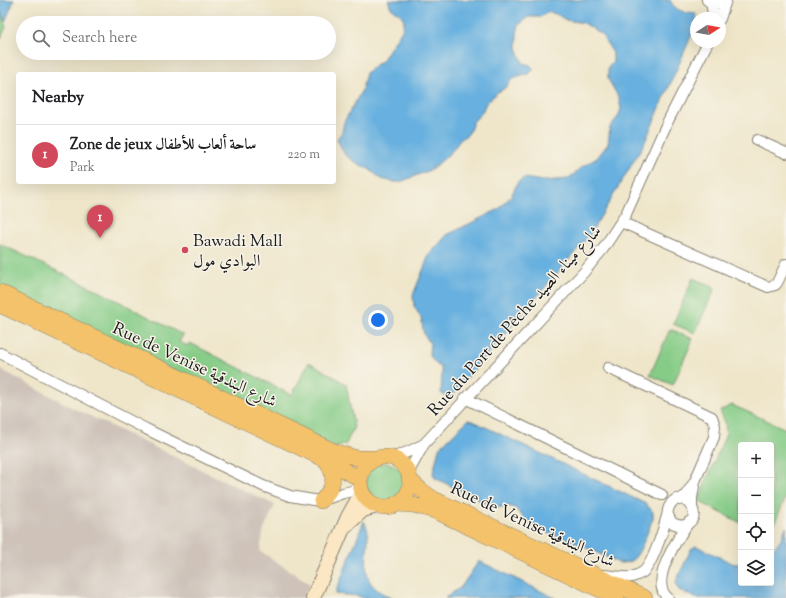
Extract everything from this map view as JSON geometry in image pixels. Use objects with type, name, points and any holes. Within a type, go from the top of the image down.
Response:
[{"type":"main road","name":"Rue de Venise شارع البندقية","points":[[0,292],[336,452],[357,458],[385,458]]},
{"type":"main road","name":"Rue de Venise شارع البندقية","points":[[0,305],[326,460],[361,486]]},
{"type":"main road","points":[[313,598],[342,530],[354,505],[361,486],[365,467],[370,462],[385,458],[399,461],[405,467],[409,476],[409,487],[404,498],[396,504],[384,507],[369,507],[359,513],[342,530]]},
{"type":"main road","points":[[322,500],[329,493],[333,482],[331,470],[326,460]]},
{"type":"main road","name":"Rue de Venise شارع البندقية","points":[[409,476],[421,490],[434,499],[645,598]]},
{"type":"main road","points":[[361,486],[368,500],[377,506]]},
{"type":"main road","name":"Rue de Venise شارع البندقية","points":[[396,504],[413,505],[435,511],[617,598]]},
{"type":"street","points":[[709,1],[719,4],[726,0]]},
{"type":"street","points":[[722,12],[726,0]]},
{"type":"street","points":[[709,1],[712,12]]},
{"type":"street","name":"Rue du Port de Pêche شارع ميناء الصيد","points":[[409,476],[424,444],[465,398],[584,272],[603,249],[621,222],[705,48]]},
{"type":"street","points":[[757,140],[786,153]]},
{"type":"street","points":[[621,222],[768,287],[777,283],[786,264]]},
{"type":"street","points":[[0,353],[146,429],[263,486],[302,499],[322,500],[361,486]]},
{"type":"street","points":[[595,574],[632,577],[643,572],[662,533],[672,503],[685,496],[695,481],[714,437],[715,426],[712,417],[608,368]]},
{"type":"street","points":[[465,398],[662,495],[687,501],[692,507]]},
{"type":"street","name":"Rue du Port de Pêche شارع ميناء الصيد","points":[[385,458],[410,451],[424,444]]},
{"type":"street","points":[[668,598],[661,590],[661,579],[675,543],[693,515],[692,498],[695,481]]},
{"type":"street","points":[[662,495],[669,519],[676,525],[685,525],[689,522]]},
{"type":"shaded area","points":[[0,369],[69,406],[275,505],[264,529],[260,551],[310,584],[303,598],[0,598]]},
{"type":"green space","points":[[0,10],[6,27],[0,40]]},
{"type":"green space","points":[[0,244],[97,290],[183,335],[179,342],[188,346],[190,343],[292,395],[309,362],[346,384],[354,427],[346,444],[336,448],[0,287]]},
{"type":"green space","points":[[693,278],[715,288],[695,333],[673,324]]},
{"type":"green space","points":[[670,329],[693,339],[673,385],[650,375]]},
{"type":"green space","points":[[732,405],[786,429],[786,497],[774,524],[774,442],[738,442],[738,521],[702,503],[700,500],[700,496],[726,434],[725,422],[720,411]]},
{"type":"green space","points":[[381,463],[389,463],[399,468],[403,475],[403,489],[399,496],[389,501],[381,501],[371,496],[369,493],[366,486],[366,478],[371,468],[374,466]]},
{"type":"water","points":[[0,0],[14,0],[5,22],[0,10]]},
{"type":"water","points":[[388,0],[670,0],[678,9],[690,13],[690,39],[644,144],[589,236],[449,399],[441,393],[441,368],[435,363],[429,354],[430,343],[424,334],[421,318],[414,306],[413,295],[429,255],[447,235],[499,209],[511,196],[518,182],[524,178],[543,181],[569,179],[583,166],[597,158],[608,144],[610,127],[618,117],[621,109],[619,98],[608,79],[608,68],[613,62],[613,53],[601,34],[584,23],[566,20],[556,14],[548,12],[540,17],[528,17],[519,25],[517,34],[517,48],[523,63],[530,65],[534,69],[529,74],[512,79],[505,88],[486,103],[482,112],[473,122],[469,133],[460,140],[452,151],[437,165],[430,170],[400,182],[395,182],[381,179],[369,169],[345,155],[337,139],[342,132],[344,122],[362,90],[366,73],[382,61],[403,28],[404,20],[401,15],[391,8]]},
{"type":"water","points":[[468,420],[473,421],[646,504],[653,512],[653,518],[643,544],[633,560],[619,563],[570,540],[548,533],[529,524],[515,508],[508,506],[495,508],[435,478],[433,473],[439,448]]},
{"type":"water","points":[[364,521],[368,532],[366,564],[369,580],[373,586],[392,598],[363,598],[359,596],[335,594]]},
{"type":"water","points":[[786,527],[786,598],[696,598],[679,590],[676,586],[676,582],[691,549],[696,546],[734,564],[738,563],[738,586],[774,586],[774,548],[780,541]]},
{"type":"water","points":[[479,561],[555,598],[445,598],[461,587]]},
{"type":"place","name":"Zone de jeux ساحة ألعاب للأطفال","points":[[100,238]]},
{"type":"place","name":"Bawadi Mall البوادي مول","points":[[185,250]]}]
